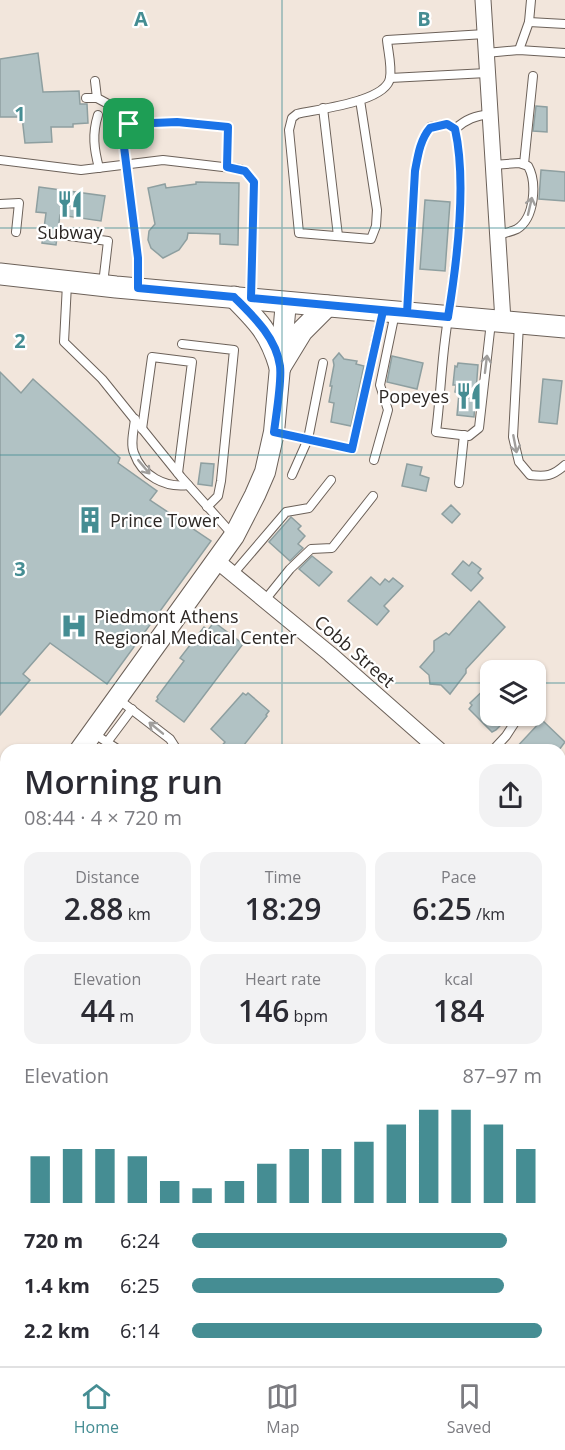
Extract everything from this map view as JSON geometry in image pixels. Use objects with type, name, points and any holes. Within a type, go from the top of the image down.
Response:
[{"type":"main road","points":[[0,274],[565,327]]},
{"type":"main road","points":[[242,297],[274,345],[280,367]]},
{"type":"main road","points":[[280,367],[302,331],[327,306]]},
{"type":"street","points":[[483,0],[504,321]]},
{"type":"street","points":[[89,744],[100,737],[125,704],[234,536],[265,472],[274,432],[286,302]]},
{"type":"street","name":"Cobb Street","points":[[217,561],[330,654],[432,744]]},
{"type":"lane","points":[[519,50],[529,22],[531,0]]},
{"type":"lane","points":[[529,22],[565,24]]},
{"type":"lane","points":[[360,100],[377,210],[376,226],[371,238],[299,233],[288,130],[292,118],[297,114],[360,100],[367,99],[386,87],[390,78],[387,40],[485,34]]},
{"type":"lane","points":[[486,53],[519,50],[565,53]]},
{"type":"lane","points":[[390,78],[487,73]]},
{"type":"lane","points":[[524,164],[532,76]]},
{"type":"lane","points":[[95,81],[98,98]]},
{"type":"lane","points":[[86,98],[98,98],[129,124],[177,122],[228,127],[227,167]]},
{"type":"lane","points":[[323,108],[338,236]]},
{"type":"lane","points":[[455,129],[476,116],[490,114]]},
{"type":"lane","points":[[98,115],[94,127],[94,138],[99,168]]},
{"type":"lane","points":[[129,124],[123,139],[138,258],[138,288]]},
{"type":"lane","points":[[374,460],[388,410],[380,385],[395,312],[418,153],[424,134],[430,128],[447,124],[455,129],[459,147],[460,192],[452,291],[436,432],[469,436],[479,428],[504,321]]},
{"type":"lane","points":[[0,160],[81,170],[163,160],[245,171],[254,182],[242,297]]},
{"type":"lane","points":[[493,165],[524,164],[534,176],[532,204],[528,217],[518,228],[498,235]]},
{"type":"lane","points":[[0,204],[19,203],[16,232]]},
{"type":"lane","points":[[69,236],[108,241],[103,285]]},
{"type":"lane","points":[[67,281],[64,342],[102,379],[188,485],[234,536]]},
{"type":"lane","points":[[274,432],[352,449],[395,312]]},
{"type":"lane","points":[[504,321],[513,436],[519,462],[530,475],[542,477],[554,475],[565,465]]},
{"type":"lane","points":[[182,344],[234,350],[221,481],[218,496],[207,507]]},
{"type":"lane","points":[[142,429],[152,357],[192,362],[178,473]]},
{"type":"lane","points":[[292,475],[308,439],[322,363]]},
{"type":"lane","points":[[135,419],[133,452],[143,469],[160,482],[177,486],[188,485]]},
{"type":"lane","points":[[459,483],[464,435]]},
{"type":"lane","points":[[233,574],[285,513],[309,508],[330,480]]},
{"type":"lane","points":[[265,600],[290,569],[311,549],[332,548],[374,496]]},
{"type":"lane","points":[[125,704],[170,739],[173,744]]},
{"type":"lane","points":[[499,744],[512,726]]},
{"type":"lane","points":[[100,737],[110,744]]},
{"type":"building","points":[[38,53],[43,92],[79,91],[80,104],[87,104],[88,123],[73,124],[73,127],[51,127],[52,142],[25,143],[22,117],[0,117],[0,59]]},
{"type":"building","points":[[536,106],[547,107],[547,132],[533,131]]},
{"type":"building","points":[[541,170],[565,172],[565,201],[539,199]]},
{"type":"building","points":[[196,182],[239,183],[238,245],[220,244],[220,234],[188,233],[187,239],[179,250],[163,258],[151,248],[148,240],[149,231],[155,224],[148,188],[165,184],[166,188],[196,184]]},
{"type":"building","name":"Subway","points":[[39,187],[105,196],[101,221],[60,215],[56,245],[42,243],[46,213],[36,212]]},
{"type":"building","points":[[425,200],[450,202],[445,271],[420,269]]},
{"type":"building","points":[[339,353],[344,359],[357,361],[356,364],[364,366],[351,426],[331,422],[334,403],[329,402],[333,360]]},
{"type":"building","points":[[392,356],[423,363],[417,389],[387,382]]},
{"type":"building","name":"Popeyes","points":[[458,363],[478,365],[474,417],[457,415],[459,393],[455,392],[456,385],[453,385],[455,366],[457,367]]},
{"type":"building","name":"Prince Tower","points":[[0,372],[21,393],[33,379],[120,458],[118,463],[157,491],[150,500],[211,541],[107,684],[50,643],[23,674],[30,680],[0,715]]},
{"type":"building","points":[[543,379],[562,381],[557,424],[539,422]]},
{"type":"building","points":[[201,463],[214,464],[212,486],[198,484]]},
{"type":"building","points":[[407,464],[422,467],[420,475],[429,478],[426,491],[402,486]]},
{"type":"building","points":[[451,505],[460,514],[452,523],[442,514]]},
{"type":"building","points":[[291,517],[301,526],[298,529],[305,536],[298,544],[303,548],[290,561],[269,542]]},
{"type":"building","points":[[312,556],[332,572],[319,586],[299,569]]},
{"type":"building","points":[[463,561],[469,566],[472,562],[481,569],[478,573],[483,578],[471,591],[452,574]]},
{"type":"building","points":[[371,577],[380,585],[385,579],[389,582],[393,578],[403,586],[384,606],[389,611],[377,625],[348,601]]},
{"type":"building","points":[[479,601],[505,627],[466,669],[466,673],[450,694],[441,685],[430,684],[429,675],[420,667],[434,651],[434,641],[446,633],[449,635]]},
{"type":"building","points":[[214,622],[243,644],[184,722],[156,701],[157,697],[184,661],[180,658],[204,627],[208,630]]},
{"type":"building","points":[[243,693],[246,695],[248,693],[269,711],[245,744],[223,744],[225,742],[211,729]]},
{"type":"building","points":[[480,694],[480,720],[469,709],[472,705],[470,703]]},
{"type":"building","points":[[546,724],[565,742],[564,744],[520,744],[536,726],[546,726]]},
{"type":"building","points":[[486,726],[500,726],[496,730],[492,732]]},
{"type":"place","name":"Subway","points":[[70,204]]},
{"type":"place","name":"Popeyes","points":[[469,396]]},
{"type":"place","name":"Prince Tower","points":[[90,520]]},
{"type":"place","name":"Piedmont Athens Regional Medical Center","points":[[74,626]]},
{"type":"route","points":[[129,124],[123,139],[138,258],[138,288],[234,297],[267,333],[274,345],[280,367],[274,432],[352,449],[383,311],[407,313],[415,171],[424,134],[430,128],[441,124],[447,124],[455,129],[459,147],[460,192],[448,317],[407,313],[403,312],[327,306],[251,298],[254,182],[245,171],[227,167],[228,127],[177,122],[129,124]]}]
